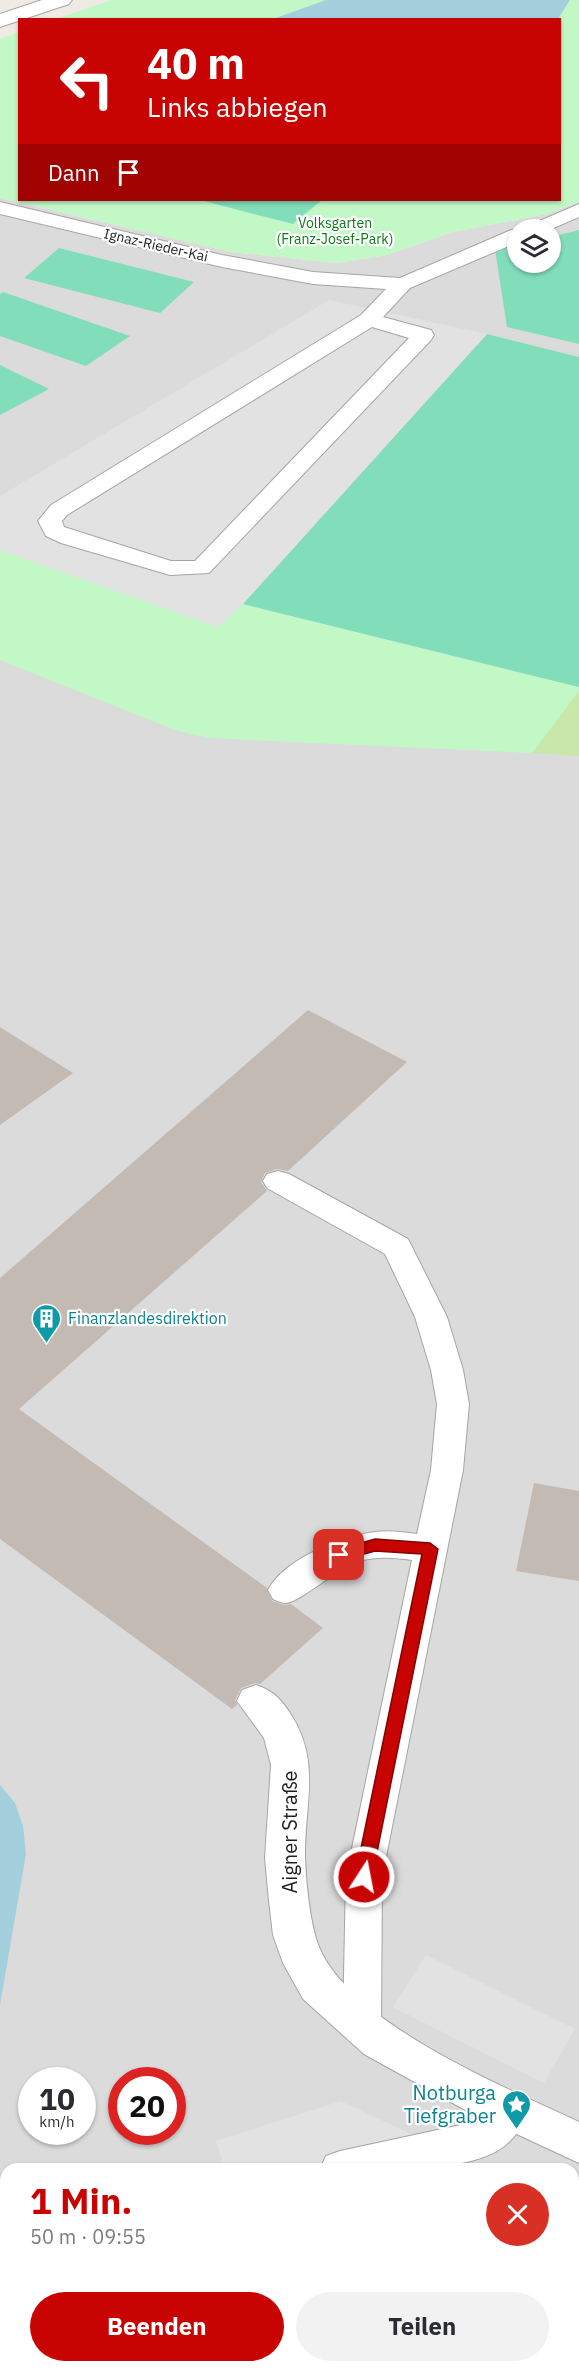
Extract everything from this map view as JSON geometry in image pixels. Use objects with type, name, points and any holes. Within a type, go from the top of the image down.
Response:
[{"type":"street","points":[[0,21],[62,0]]},
{"type":"street","name":"Aigner Straße","points":[[256,1701],[267,1709],[282,1733],[291,1765],[285,1858],[294,1935],[304,1963],[318,1986],[380,2041],[413,2061],[579,2142]]},
{"type":"lane","name":"Ignaz-Rieder-Kai","points":[[0,208],[222,261],[313,278],[403,284]]},
{"type":"lane","points":[[557,219],[579,210]]},
{"type":"lane","points":[[369,320],[423,335],[201,568],[170,568],[69,538],[54,531],[50,521],[58,510],[369,320],[403,284],[507,239]]},
{"type":"lane","points":[[278,1181],[397,1247],[431,1317],[447,1370],[453,1404],[447,1470],[364,1877],[361,1950],[362,2024]]},
{"type":"lane","points":[[285,1590],[304,1574],[339,1555],[375,1545],[430,1549]]},
{"type":"lane","points":[[369,2163],[478,2140],[495,2130],[510,2110]]},
{"type":"shaded area","points":[[0,198],[231,252],[337,263],[387,255],[453,232],[507,222],[507,273],[561,273],[561,219],[521,219],[547,214],[579,202],[579,2163],[0,2163]]},
{"type":"shaded area","points":[[329,300],[487,334],[243,604],[218,627],[0,550],[0,496]]},
{"type":"shaded area","points":[[426,1955],[575,2029],[544,2083],[393,2007]]},
{"type":"shaded area","points":[[341,2101],[471,2163],[223,2163],[216,2141]]},
{"type":"green space","name":"Volksgarten (Franz-Josef-Park)","points":[[111,0],[579,0],[579,202],[547,214],[507,219],[507,222],[453,232],[387,255],[337,263],[231,252],[0,198],[0,39],[18,32],[18,201],[561,201],[561,18],[59,18]]},
{"type":"green space","points":[[204,201],[321,201],[293,224]]},
{"type":"green space","points":[[579,230],[579,344],[507,327],[495,249],[507,246],[507,273],[561,273],[561,234]]},
{"type":"green space","points":[[59,248],[194,282],[160,313],[24,278]]},
{"type":"green space","points":[[3,292],[130,336],[86,366],[0,336],[0,294]]},
{"type":"green space","points":[[487,334],[579,357],[579,687],[243,604]]},
{"type":"green space","points":[[0,365],[49,389],[0,415]]},
{"type":"green space","points":[[0,550],[218,627],[243,604],[579,687],[579,691],[532,753],[207,738],[175,730],[0,660]]},
{"type":"green space","points":[[579,691],[579,756],[532,753]]},
{"type":"water","points":[[326,0],[570,0],[559,18],[276,18]]},
{"type":"water","points":[[0,1785],[15,1803],[23,1826],[26,1854],[0,2005]]},
{"type":"building","name":"Finanzlandesdirektion","points":[[308,1010],[407,1062],[288,1171],[277,1169],[265,1173],[261,1182],[267,1191],[19,1409],[267,1588],[272,1601],[284,1605],[291,1604],[323,1628],[260,1684],[255,1683],[241,1688],[235,1700],[237,1705],[232,1709],[0,1539],[0,1278]]},
{"type":"building","points":[[0,1027],[73,1073],[0,1125]]},
{"type":"building","points":[[534,1483],[579,1491],[579,1581],[516,1571]]},
{"type":"place","name":"Finanzlandesdirektion","points":[[47,1344]]},
{"type":"place","name":"Notburga Tiefgraber","points":[[517,2130]]},
{"type":"route","points":[[339,1555],[375,1545],[430,1549],[364,1877]]}]
